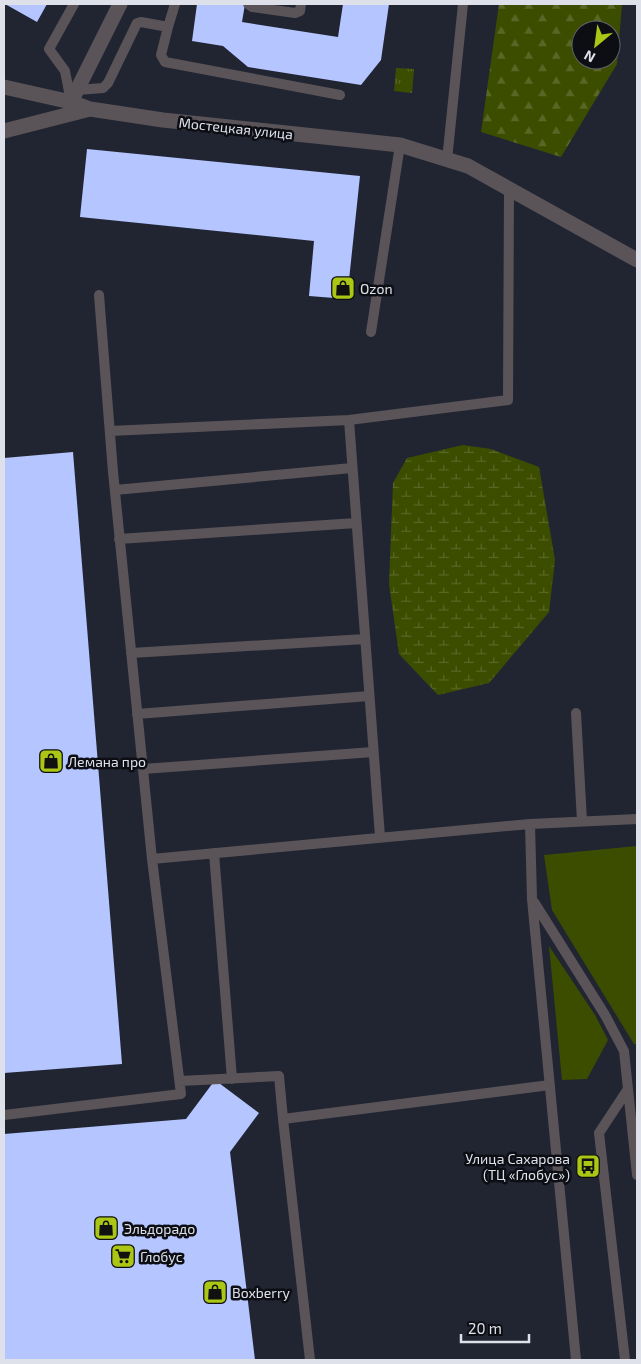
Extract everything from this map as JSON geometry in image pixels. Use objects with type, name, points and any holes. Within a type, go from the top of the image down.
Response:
[{"type":"street","points":[[74,96],[120,4]]},
{"type":"street","name":"Мостецкая улица","points":[[4,87],[74,96],[90,109],[163,120],[400,145],[468,166],[637,260]]},
{"type":"street","points":[[4,131],[90,109]]},
{"type":"lane","points":[[74,4],[49,49],[65,71],[74,96],[98,89],[108,83],[137,23],[141,22],[168,27]]},
{"type":"lane","points":[[175,4],[161,55],[165,62],[340,95]]},
{"type":"lane","points":[[248,4],[252,7],[295,13],[300,11],[301,4]]},
{"type":"lane","points":[[447,160],[463,4]]},
{"type":"lane","points":[[371,332],[400,145]]},
{"type":"lane","points":[[110,430],[348,420],[508,400],[509,189]]},
{"type":"lane","points":[[4,1115],[181,1094],[152,859],[119,539],[99,295]]},
{"type":"lane","points":[[348,420],[380,837]]},
{"type":"lane","points":[[115,490],[352,468]]},
{"type":"lane","points":[[119,539],[356,523]]},
{"type":"lane","points":[[131,653],[365,639]]},
{"type":"lane","points":[[137,714],[369,696]]},
{"type":"lane","points":[[576,713],[582,821]]},
{"type":"lane","points":[[143,769],[373,752]]},
{"type":"lane","points":[[152,859],[530,824],[637,819]]},
{"type":"lane","points":[[530,824],[532,899],[576,1360]]},
{"type":"lane","points":[[214,853],[232,1079]]},
{"type":"lane","points":[[532,899],[605,1015],[624,1051],[637,1175]]},
{"type":"lane","points":[[180,1081],[280,1076],[283,1119],[310,1360]]},
{"type":"lane","points":[[283,1119],[550,1085]]},
{"type":"lane","points":[[625,1360],[599,1133],[628,1089]]},
{"type":"green space","points":[[499,4],[622,4],[621,20],[571,20],[571,70],[613,70],[561,157],[481,132]]},
{"type":"green space","points":[[396,68],[414,69],[412,93],[394,91]]},
{"type":"green space","points":[[463,445],[491,449],[539,467],[555,560],[549,612],[489,683],[438,695],[399,654],[389,584],[393,483],[407,458]]},
{"type":"green space","points":[[637,846],[637,1044],[634,1044],[552,910],[544,855]]},
{"type":"green space","points":[[549,946],[595,1015],[608,1040],[587,1079],[562,1080]]},
{"type":"building","points":[[5,4],[47,4],[37,22]]},
{"type":"building","points":[[197,4],[245,4],[242,22],[338,37],[343,4],[389,4],[381,60],[361,85],[248,67],[223,46],[192,41]]},
{"type":"building","points":[[87,149],[360,176],[347,299],[309,296],[314,241],[80,217]]},
{"type":"building","name":"Лемана про","points":[[73,452],[122,1064],[4,1073],[4,458]]},
{"type":"building","name":"Глобус","points":[[215,1080],[259,1113],[230,1152],[255,1360],[4,1360],[4,1134],[186,1119]]},
{"type":"place","name":"Ozon","points":[[343,288]]},
{"type":"place","name":"Лемана про","points":[[51,761]]},
{"type":"place","name":"Улица Сахарова (ТЦ «Глобус»)","points":[[588,1166]]},
{"type":"place","name":"Эльдорадо","points":[[106,1228]]},
{"type":"place","name":"Глобус","points":[[123,1256]]},
{"type":"place","name":"Boxberry","points":[[215,1292]]}]
